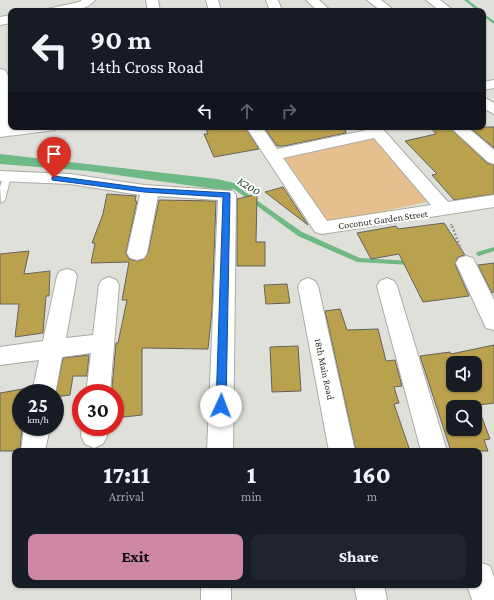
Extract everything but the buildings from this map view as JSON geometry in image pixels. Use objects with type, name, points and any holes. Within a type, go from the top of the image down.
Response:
[{"type":"street","points":[[312,0],[321,8]]},
{"type":"street","points":[[373,0],[385,8]]},
{"type":"street","points":[[432,0],[444,8]]},
{"type":"street","points":[[57,8],[86,5]]},
{"type":"street","points":[[0,73],[5,96],[4,132],[22,130]]},
{"type":"street","points":[[486,103],[494,110]]},
{"type":"street","points":[[256,130],[273,155],[375,130]]},
{"type":"street","name":"Coconut Garden Street","points":[[375,130],[445,210]]},
{"type":"street","points":[[461,130],[494,159]]},
{"type":"street","name":"Coconut Garden Street","points":[[273,155],[322,228],[445,210],[494,201]]},
{"type":"street","points":[[3,176],[70,179],[150,190],[227,195],[220,448]]},
{"type":"street","points":[[137,253],[150,190]]},
{"type":"street","points":[[466,262],[494,322]]},
{"type":"street","points":[[46,384],[67,276]]},
{"type":"street","points":[[99,384],[109,285]]},
{"type":"street","name":"18th Main Road","points":[[308,286],[341,448]]},
{"type":"street","points":[[387,286],[433,448]]},
{"type":"street","points":[[0,356],[102,343]]},
{"type":"street","points":[[482,586],[487,600]]},
{"type":"street","points":[[216,588],[216,600]]},
{"type":"street","points":[[370,588],[372,600]]},
{"type":"lane","points":[[1,200],[3,176]]},
{"type":"path","points":[[445,210],[466,262]]},
{"type":"shaded area","points":[[375,137],[430,201],[324,225],[280,156]]},
{"type":"shaded area","points":[[0,154],[217,179],[243,185],[228,191],[89,171],[0,164]]},
{"type":"waterway","points":[[466,0],[476,8]]},
{"type":"waterway","points":[[486,16],[494,23]]},
{"type":"waterway","name":"K200","points":[[227,186],[236,188],[300,234],[359,260],[411,263]]},
{"type":"waterway","name":"K200","points":[[479,254],[494,249]]},
{"type":"route","points":[[54,178],[144,190],[227,195],[221,406]]}]
